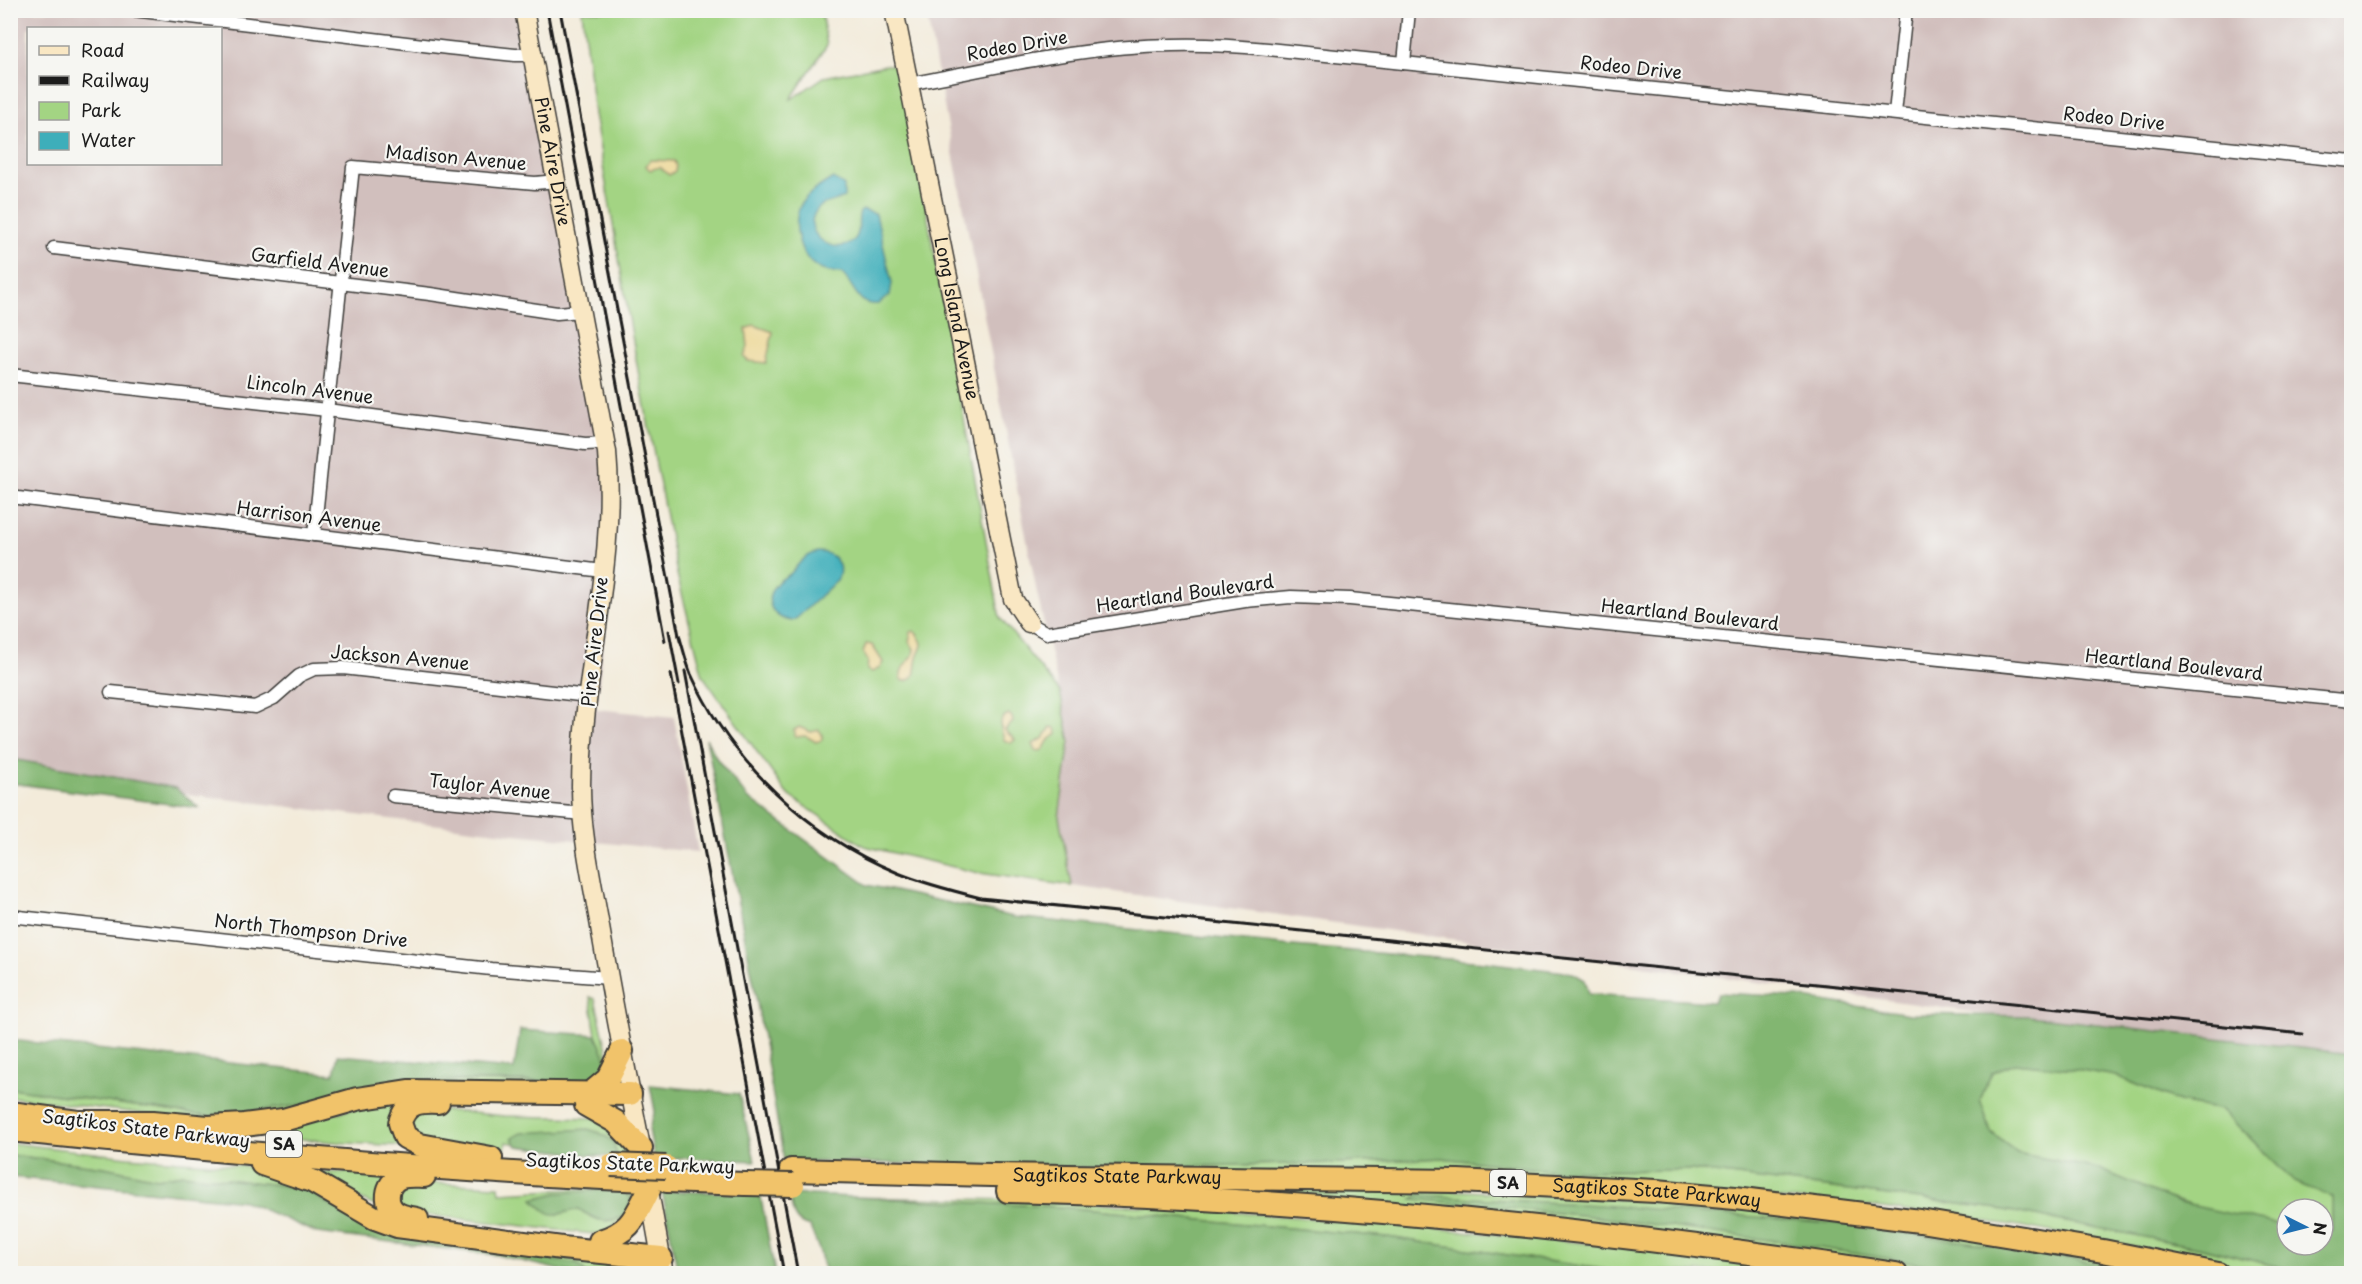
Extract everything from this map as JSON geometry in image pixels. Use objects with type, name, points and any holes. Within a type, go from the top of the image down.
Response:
[{"type":"highway","points":[[588,1099],[608,1079],[622,1051]]},
{"type":"highway","points":[[78,1122],[234,1126],[283,1120],[357,1099],[391,1093],[432,1091],[631,1100]]},
{"type":"highway","points":[[486,1165],[409,1141],[400,1127],[404,1113],[415,1103],[428,1101],[588,1099],[616,1122],[641,1148]]},
{"type":"highway","name":"Sagtikos State Parkway","points":[[10,1113],[197,1137],[486,1165]]},
{"type":"highway","name":"Sagtikos State Parkway","points":[[10,1130],[193,1149],[611,1172],[661,1179],[744,1176],[792,1178],[1331,1207],[1584,1231],[1749,1251],[1896,1274]]},
{"type":"highway","points":[[193,1149],[299,1175],[331,1191],[375,1218],[397,1226],[595,1247],[628,1228],[661,1179]]},
{"type":"highway","points":[[486,1165],[398,1178],[389,1188],[387,1197],[389,1205],[399,1215],[410,1218],[595,1247],[658,1264]]},
{"type":"highway","name":"Sagtikos State Parkway","points":[[792,1178],[991,1175],[1447,1180],[1656,1191],[1736,1198],[1920,1221],[2103,1251],[2218,1274]]},
{"type":"street","points":[[133,10],[448,48],[532,55]]},
{"type":"street","name":"Pine Aire Drive","points":[[524,10],[606,443],[609,484],[603,572],[582,759],[583,814],[609,978],[641,1148],[661,1179],[658,1264]]},
{"type":"street","name":"Long Island Avenue","points":[[894,10],[961,333],[1012,599],[1029,623]]},
{"type":"street","points":[[1404,63],[1409,10]]},
{"type":"street","points":[[1895,113],[1906,10]]},
{"type":"street","name":"Rodeo Drive","points":[[908,84],[1080,52],[1171,45],[1264,48],[2352,160]]},
{"type":"street","name":"Madison Avenue","points":[[340,284],[353,167],[535,183],[556,181]]},
{"type":"street","name":"Garfield Avenue","points":[[54,248],[429,294],[558,313],[581,310]]},
{"type":"street","points":[[314,535],[340,284]]},
{"type":"street","name":"Lincoln Avenue","points":[[10,375],[327,410],[574,443],[606,443]]},
{"type":"street","name":"Harrison Avenue","points":[[10,497],[603,572]]},
{"type":"street","name":"Heartland Boulevard","points":[[1029,623],[1047,633],[1245,601],[1291,597],[1350,599],[2352,701]]},
{"type":"street","name":"Jackson Avenue","points":[[111,692],[255,707],[274,698],[298,676],[314,669],[343,668],[588,696]]},
{"type":"street","name":"Taylor Avenue","points":[[393,796],[583,814]]},
{"type":"street","name":"North Thompson Drive","points":[[10,916],[490,969],[609,978]]},
{"type":"shaded area","points":[[11,11],[524,11],[609,472],[618,509],[596,709],[674,717],[698,852],[514,834],[11,773]]},
{"type":"shaded area","points":[[926,11],[2351,11],[2351,1065],[1072,886],[1059,817],[1070,741],[1036,588]]},
{"type":"green space","points":[[582,11],[821,11],[827,45],[790,100],[824,77],[886,65],[898,65],[902,75],[1000,618],[1060,692],[1070,741],[1059,817],[1072,886],[979,873],[864,846],[787,794],[703,676],[677,574],[639,376],[594,114]]},
{"type":"green space","points":[[706,738],[717,759],[748,798],[867,885],[1014,917],[1293,946],[1485,962],[1573,973],[1585,980],[1589,994],[1713,1002],[1719,993],[1797,997],[1910,1014],[2029,1016],[2351,1054],[2351,1273],[2304,1273],[2202,1248],[1999,1209],[1691,1170],[1557,1171],[1442,1158],[1339,1163],[1098,1168],[784,1161],[754,985]],"holes":[[[2015,1063],[2076,1069],[2116,1076],[2179,1102],[2222,1110],[2294,1182],[2335,1197],[2335,1257],[2275,1257],[2275,1223],[2180,1203],[2099,1169],[2017,1153],[1991,1132],[1980,1100],[1992,1072]]]},
{"type":"green space","points":[[11,759],[176,788],[199,808],[11,783]]},
{"type":"green space","points":[[590,997],[595,999],[609,1059],[597,1082],[307,1109],[209,1122],[11,1097],[11,1088],[211,1117],[308,1104],[400,1080],[553,1083],[607,1061],[596,1035]]},
{"type":"green space","points":[[520,1030],[596,1035],[607,1061],[598,1074],[581,1082],[400,1080],[308,1104],[211,1117],[11,1088],[11,1040],[334,1074],[338,1055],[514,1069]]},
{"type":"green space","points":[[2015,1063],[2076,1069],[2116,1076],[2179,1102],[2222,1110],[2294,1181],[2333,1197],[2275,1197],[2275,1224],[2209,1211],[2055,1162],[2017,1153],[1991,1132],[1980,1100],[1992,1072]]},
{"type":"green space","points":[[650,1085],[739,1094],[755,1161],[654,1157],[649,1129],[655,1111]]},
{"type":"green space","points":[[409,1095],[405,1146],[250,1134]]},
{"type":"green space","points":[[421,1108],[504,1116],[597,1118],[624,1144],[633,1195],[629,1215],[601,1235],[402,1212],[392,1192],[408,1182],[499,1186],[500,1193],[592,1188],[619,1156],[597,1156],[506,1142],[505,1149],[421,1143],[405,1129]]},
{"type":"green space","points":[[588,1129],[613,1141],[617,1157],[517,1146],[512,1138],[521,1133]]},
{"type":"green space","points":[[11,1143],[128,1157],[246,1166],[302,1184],[361,1220],[326,1203],[304,1188],[183,1174],[157,1178],[104,1167],[11,1155]]},
{"type":"green space","points":[[11,1155],[104,1167],[157,1178],[183,1174],[304,1188],[326,1203],[395,1236],[577,1264],[586,1273],[572,1273],[496,1255],[317,1233],[244,1201],[11,1177]]},
{"type":"green space","points":[[1442,1158],[1557,1171],[1691,1170],[1999,1209],[2202,1248],[2304,1273],[2259,1273],[2020,1226],[1829,1201],[1098,1168],[1339,1163]]},
{"type":"green space","points":[[303,1173],[394,1173],[386,1211]]},
{"type":"green space","points":[[1338,1184],[1754,1207],[1975,1234],[2181,1273],[1945,1273],[1751,1244],[1164,1187]]},
{"type":"green space","points":[[620,1189],[631,1198],[627,1216],[607,1221],[591,1217],[578,1209],[558,1214],[549,1213],[533,1199],[557,1193]]},
{"type":"green space","points":[[662,1191],[760,1193],[775,1273],[678,1273]]},
{"type":"green space","points":[[789,1194],[1061,1207],[1387,1237],[1614,1271],[1663,1273],[825,1273],[810,1227],[796,1219]]},
{"type":"green space","points":[[1419,1195],[1599,1205],[1845,1224],[2030,1251],[2147,1273],[1981,1273],[1775,1241],[1589,1216],[1412,1199]]},
{"type":"green space","points":[[843,1197],[1020,1200],[1193,1209],[1421,1227],[1676,1252],[1814,1273],[1614,1271],[1387,1237],[1061,1207]]},
{"type":"green space","points":[[492,1250],[627,1265],[640,1273],[586,1273],[577,1264]]},
{"type":"sand","points":[[650,160],[674,161],[675,171],[669,175],[660,167],[650,170],[646,166]]},
{"type":"sand","points":[[754,325],[773,332],[766,363],[748,361],[744,357],[748,347],[746,329]]},
{"type":"sand","points":[[914,631],[920,638],[922,646],[912,679],[904,681],[901,679],[902,671],[913,655],[914,649],[909,641],[911,632]]},
{"type":"sand","points":[[866,644],[872,645],[883,662],[880,668],[872,672],[867,670],[868,661],[863,653]]},
{"type":"sand","points":[[1009,714],[1013,722],[1005,730],[1015,740],[1011,743],[1004,740],[1000,724],[1003,717]]},
{"type":"sand","points":[[799,727],[811,732],[819,730],[822,740],[816,742],[806,736],[795,737],[794,730]]},
{"type":"sand","points":[[1051,727],[1056,728],[1057,734],[1048,741],[1043,750],[1036,751],[1033,744],[1044,738]]},
{"type":"water","points":[[833,178],[844,186],[844,197],[816,211],[812,220],[813,228],[817,236],[831,245],[848,245],[857,236],[860,212],[863,210],[876,214],[892,283],[890,295],[878,304],[865,302],[860,298],[841,273],[827,272],[818,268],[805,255],[801,247],[797,228],[799,209],[809,194]]},
{"type":"water","points":[[818,552],[833,556],[836,560],[840,568],[838,579],[797,618],[792,621],[779,616],[771,607],[772,589],[809,555]]},
{"type":"railway","points":[[547,10],[665,641]]},
{"type":"railway","points":[[560,10],[680,641]]},
{"type":"railway","points":[[669,631],[679,684]]},
{"type":"railway","points":[[679,635],[691,674],[708,706],[750,766],[776,793],[833,839],[865,857],[898,873],[929,884],[981,898],[2303,1034]]},
{"type":"railway","points":[[685,671],[798,1274]]},
{"type":"railway","points":[[671,674],[784,1274]]}]
